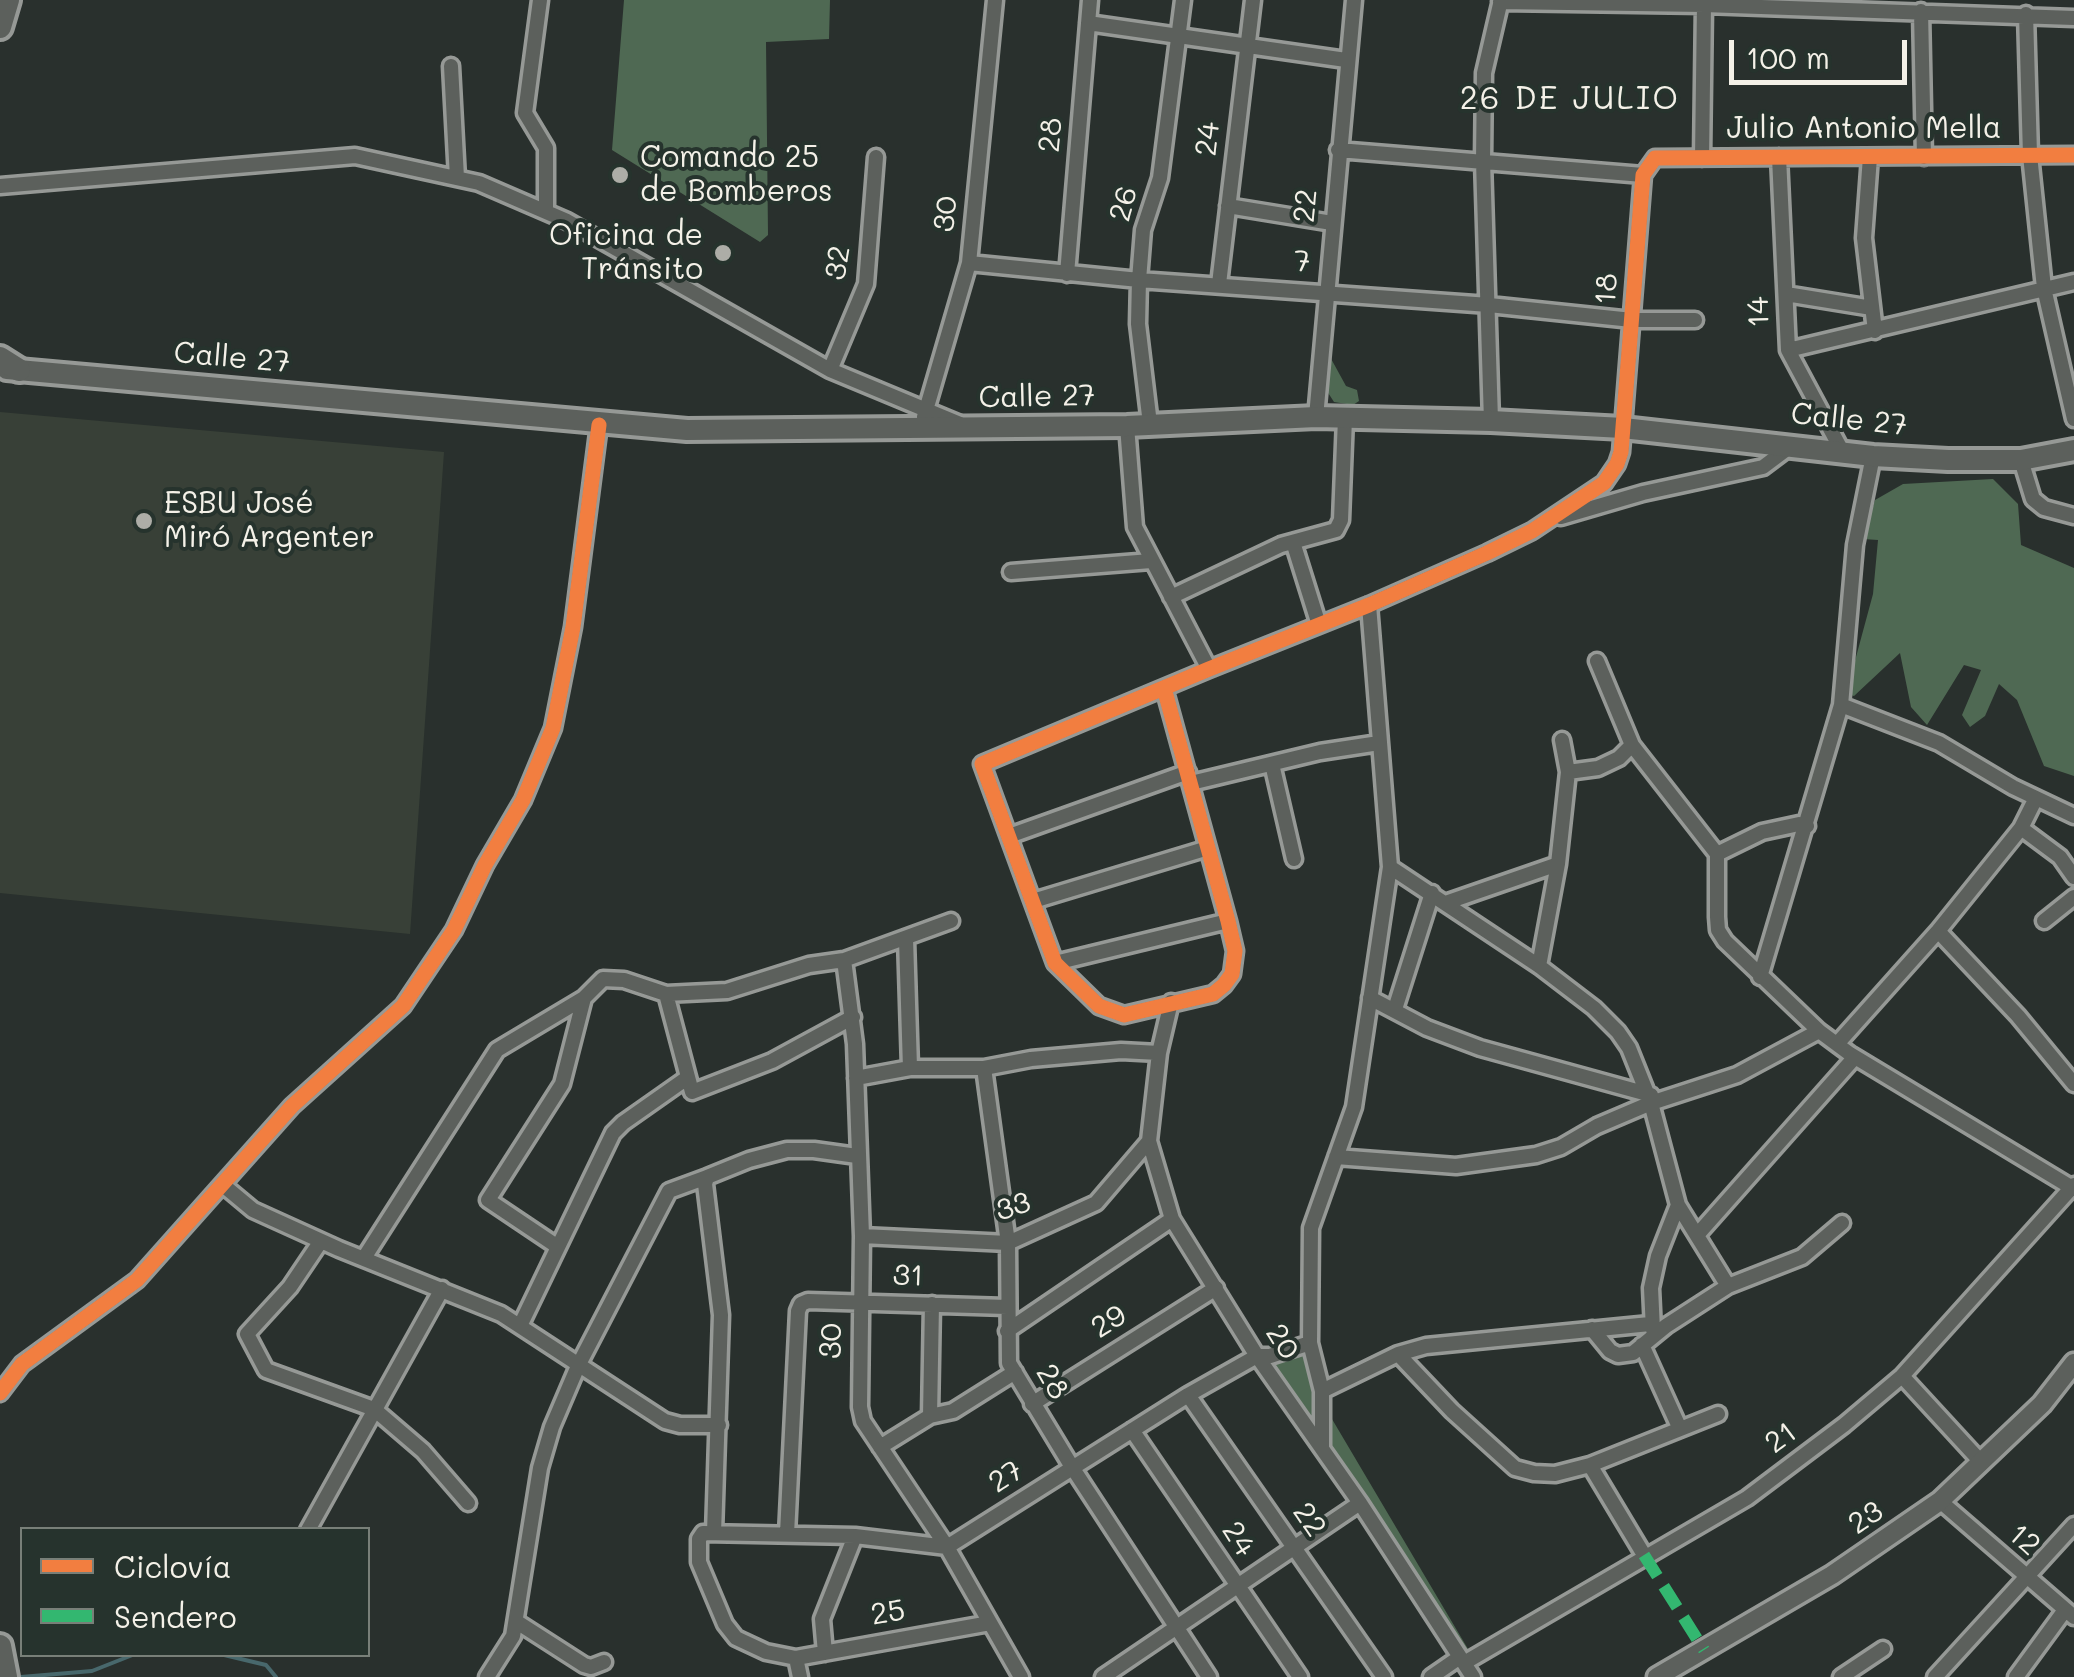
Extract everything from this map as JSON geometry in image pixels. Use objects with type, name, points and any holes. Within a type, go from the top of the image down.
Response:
[{"type":"highway","points":[[0,27],[8,0]]},
{"type":"highway","points":[[0,1646],[6,1677]]},
{"type":"main road","name":"Calle 27","points":[[5,367],[599,425],[687,430],[924,421],[975,428],[1127,426],[1316,417],[1623,428],[1793,444],[1872,456],[2022,460],[2074,450]]},
{"type":"street","points":[[540,0],[525,113],[546,148],[546,211]]},
{"type":"street","name":"30","points":[[924,421],[968,263],[995,0]]},
{"type":"street","name":"28","points":[[1067,274],[1090,0]]},
{"type":"street","name":"26","points":[[1150,424],[1138,324],[1138,280],[1143,230],[1160,178],[1182,0]]},
{"type":"street","name":"24","points":[[1219,284],[1253,0]]},
{"type":"street","name":"22","points":[[1316,417],[1354,0]]},
{"type":"street","points":[[1491,421],[1484,73],[1500,1],[1921,11],[1973,6],[2074,18]]},
{"type":"street","points":[[1702,158],[1704,5]]},
{"type":"street","points":[[1921,11],[1924,157]]},
{"type":"street","points":[[2026,14],[2030,156],[2044,288],[2074,419]]},
{"type":"street","points":[[1088,23],[1346,60]]},
{"type":"street","points":[[451,66],[456,178]]},
{"type":"street","points":[[1338,150],[1644,176]]},
{"type":"street","name":"Julio Antonio Mella","points":[[1655,158],[2074,155]]},
{"type":"street","points":[[0,186],[355,156],[479,183],[546,211],[924,421]]},
{"type":"street","points":[[1870,157],[1864,238],[1874,332]]},
{"type":"street","name":"32","points":[[830,370],[866,284],[876,158]]},
{"type":"street","name":"18","points":[[1546,522],[1604,483],[1617,464],[1644,176],[1655,158]]},
{"type":"street","name":"14","points":[[1779,158],[1788,350],[1842,451]]},
{"type":"street","points":[[1228,206],[1332,222]]},
{"type":"street","name":"7","points":[[968,263],[1632,320],[1694,320]]},
{"type":"street","points":[[1788,350],[2074,282]]},
{"type":"street","points":[[1786,294],[1872,308]]},
{"type":"street","points":[[1170,597],[1294,542],[1336,530],[1341,520],[1345,418]]},
{"type":"street","points":[[0,1392],[22,1364],[137,1280],[292,1106],[402,1006],[454,930],[523,800],[554,728],[573,627],[599,425]]},
{"type":"street","points":[[1127,426],[1135,528],[1208,669]]},
{"type":"street","points":[[1164,688],[1228,921],[1234,951],[1232,974],[1213,994],[1124,1015],[1099,1006],[1055,963],[982,764],[1208,669],[1369,606],[1546,522],[1643,494],[1764,468],[1793,444]]},
{"type":"street","points":[[1760,978],[1841,704],[1855,545],[1872,456]]},
{"type":"street","points":[[2022,460],[2034,499],[2044,508],[2074,516]]},
{"type":"street","points":[[1294,542],[1319,625]]},
{"type":"street","points":[[1011,572],[1150,560]]},
{"type":"street","points":[[1322,1448],[1322,1391],[1310,1343],[1311,1228],[1354,1107],[1390,866],[1369,606]]},
{"type":"street","points":[[1596,660],[1632,745],[1717,854],[1718,930],[1760,978],[1855,1057],[2073,1187]]},
{"type":"street","points":[[1841,704],[1939,743],[2074,816]]},
{"type":"street","points":[[1539,966],[1558,864],[1568,772],[1562,740]]},
{"type":"street","points":[[1008,836],[1189,777],[1379,743]]},
{"type":"street","points":[[1568,772],[1598,768],[1619,758],[1632,745]]},
{"type":"street","points":[[1272,764],[1294,858]]},
{"type":"street","points":[[1837,1044],[1938,931],[2021,828],[2036,798]]},
{"type":"street","points":[[1717,854],[1762,832],[1798,824],[1807,826]]},
{"type":"street","points":[[2021,828],[2060,857],[2074,877]]},
{"type":"street","points":[[1033,901],[1208,848]]},
{"type":"street","points":[[1448,902],[1558,864]]},
{"type":"street","points":[[1390,866],[1539,966],[1594,1008],[1618,1032],[1653,1099],[1678,1205],[1728,1286]]},
{"type":"street","points":[[1395,1009],[1432,893]]},
{"type":"street","points":[[2044,922],[2074,897]]},
{"type":"street","points":[[364,1258],[497,1050],[584,998],[603,979],[624,980],[666,994],[727,991],[809,964],[844,960],[951,920]]},
{"type":"street","points":[[1055,963],[1228,921]]},
{"type":"street","points":[[1938,931],[2018,1016],[2074,1084]]},
{"type":"street","points":[[906,940],[910,1068]]},
{"type":"street","name":"30","points":[[844,960],[853,1016],[856,1078],[863,1422],[948,1547],[1021,1677]]},
{"type":"street","points":[[666,994],[692,1092],[772,1061],[853,1016]]},
{"type":"street","points":[[558,1248],[488,1200],[562,1084],[584,998]]},
{"type":"street","points":[[1370,998],[1428,1028],[1480,1048],[1653,1099]]},
{"type":"street","name":"20","points":[[1171,1002],[1159,1052],[1150,1141],[1172,1219],[1257,1356],[1360,1503],[1473,1677]]},
{"type":"street","points":[[1336,1157],[1456,1166],[1536,1155],[1653,1099],[1738,1075],[1819,1030]]},
{"type":"street","points":[[856,1078],[910,1068],[984,1068],[1031,1059],[1159,1052]]},
{"type":"street","points":[[1698,1234],[1855,1057]]},
{"type":"street","name":"28","points":[[984,1068],[1008,1244],[1009,1364],[1174,1628],[1209,1677]]},
{"type":"street","points":[[520,1326],[614,1133],[687,1078]]},
{"type":"street","name":"33","points":[[862,1236],[1008,1244],[1096,1203],[1150,1141]]},
{"type":"street","points":[[487,1677],[513,1636],[517,1622],[523,1559],[552,1427],[578,1366],[669,1191],[749,1160],[787,1150],[856,1156]]},
{"type":"street","points":[[708,1177],[721,1315],[719,1425],[709,1533],[698,1546],[699,1562],[725,1624],[736,1638],[749,1646],[796,1658],[800,1677]]},
{"type":"street","points":[[224,1185],[252,1210],[482,1305],[671,1423],[719,1425]]},
{"type":"street","name":"21","points":[[1431,1677],[1747,1498],[1902,1376],[2073,1187]]},
{"type":"street","points":[[1652,1330],[1651,1288],[1658,1256],[1678,1205]]},
{"type":"street","points":[[1008,1331],[1172,1219]]},
{"type":"street","points":[[1592,1330],[1610,1351],[1618,1355],[1633,1353],[1652,1330],[1728,1286],[1802,1257],[1842,1223]]},
{"type":"street","points":[[321,1241],[290,1286],[247,1334],[266,1370],[374,1408],[423,1451],[468,1504]]},
{"type":"street","name":"29","points":[[1032,1404],[1216,1288]]},
{"type":"street","points":[[310,1527],[442,1289]]},
{"type":"street","name":"31","points":[[788,1534],[798,1312],[808,1301],[1007,1307]]},
{"type":"street","points":[[930,1416],[932,1304]]},
{"type":"street","points":[[1322,1391],[1398,1354],[1426,1346],[1592,1330],[1652,1330]]},
{"type":"street","name":"27","points":[[948,1547],[1188,1395],[1257,1356],[1270,1356],[1310,1343]]},
{"type":"street","points":[[1642,1346],[1680,1428]]},
{"type":"street","points":[[1398,1354],[1452,1411],[1515,1468],[1555,1474],[1590,1465],[1718,1414]]},
{"type":"street","name":"23","points":[[1657,1677],[1681,1671],[1940,1502],[2042,1404],[2074,1363]]},
{"type":"street","points":[[880,1448],[930,1416],[953,1411],[1015,1372]]},
{"type":"street","points":[[1902,1376],[1982,1464]]},
{"type":"street","name":"22","points":[[1188,1395],[1384,1677]]},
{"type":"street","name":"24","points":[[1132,1430],[1300,1677]]},
{"type":"street","points":[[1590,1465],[1644,1555]]},
{"type":"street","name":"12","points":[[1940,1502],[2069,1613]]},
{"type":"street","points":[[1103,1677],[1360,1503]]},
{"type":"street","points":[[1934,1677],[2074,1525]]},
{"type":"street","points":[[709,1533],[855,1536],[948,1547]]},
{"type":"street","points":[[825,1652],[822,1619],[855,1536]]},
{"type":"street","points":[[2016,1677],[2069,1613]]},
{"type":"street","points":[[517,1622],[584,1665],[591,1667],[604,1662]]},
{"type":"street","name":"25","points":[[796,1658],[990,1623]]},
{"type":"street","points":[[1841,1677],[1883,1648]]},
{"type":"shaded area","points":[[0,412],[444,452],[410,934],[0,893]]},
{"type":"green space","points":[[624,0],[830,0],[829,39],[766,42],[768,235],[760,242],[612,150]]},
{"type":"green space","points":[[1325,354],[1346,386],[1357,390],[1359,401],[1353,405],[1334,402],[1325,388]]},
{"type":"green space","points":[[1993,479],[2018,504],[2021,545],[2074,568],[2074,776],[2044,766],[2017,700],[1999,684],[1985,716],[1970,727],[1962,715],[1981,670],[1964,665],[1927,725],[1911,707],[1900,653],[1854,696],[1846,694],[1873,594],[1878,540],[1863,539],[1875,500],[1903,484]]},
{"type":"green space","points":[[1304,1354],[1316,1392],[1468,1649],[1464,1652],[1272,1364]]},
{"type":"waterway","points":[[21,1677],[92,1671],[127,1657]]},
{"type":"waterway","points":[[233,1657],[266,1665],[276,1677]]},
{"type":"marked path","points":[[1644,1555],[1704,1650]]},
{"type":"cycle path","points":[[1164,688],[1235,951],[1232,974],[1213,994],[1124,1015],[1099,1006],[1055,963],[982,764],[1487,553],[1532,531],[1604,483],[1621,452],[1643,175],[1655,158],[2074,155]]},
{"type":"cycle path","points":[[0,1393],[22,1364],[137,1280],[292,1106],[403,1006],[454,930],[485,865],[523,800],[553,728],[573,627],[599,425]]},
{"type":"place","name":"Comando 25 de Bomberos","points":[[620,175]]},
{"type":"place","name":"Oficina de Tránsito","points":[[723,253]]},
{"type":"place","name":"ESBU José Miró Argenter","points":[[144,521]]},
{"type":"district","name":"26 DE JULIO","points":[[1570,99]]}]
